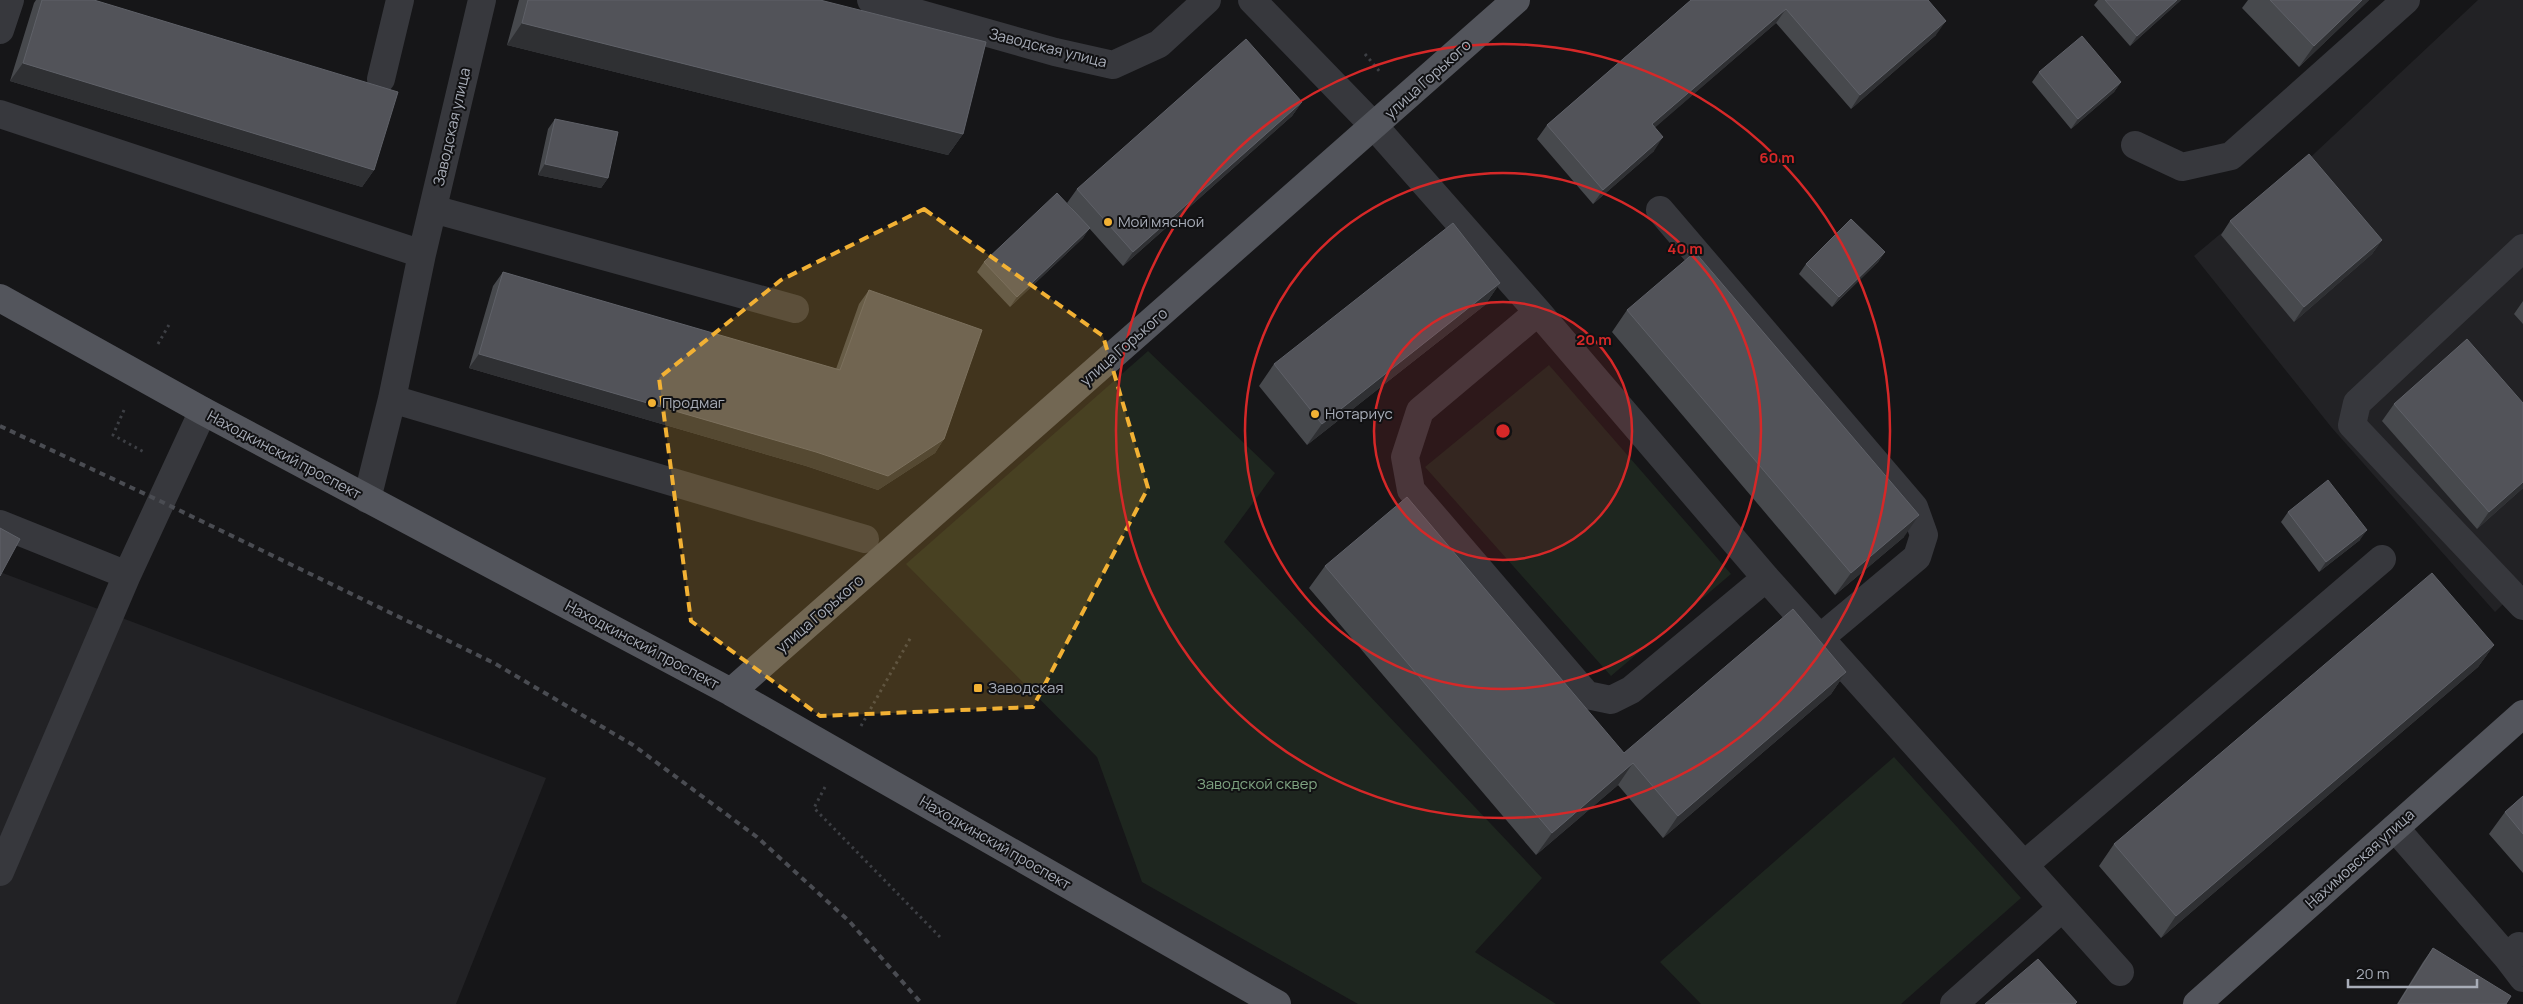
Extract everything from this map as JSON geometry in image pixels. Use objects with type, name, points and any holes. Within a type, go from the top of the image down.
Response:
[{"type":"main road","name":"улица Горького","points":[[731,692],[1375,127],[1516,0]]},
{"type":"main road","name":"Находкинский проспект","points":[[0,298],[203,411],[731,692],[1277,1004]]},
{"type":"main road","name":"Нахимовская улица","points":[[2197,1004],[2523,714]]},
{"type":"street","points":[[0,30],[10,0]]},
{"type":"street","points":[[380,79],[400,0]]},
{"type":"street","name":"Заводская улица","points":[[367,499],[392,399],[422,254],[482,0]]},
{"type":"street","name":"Заводская улица","points":[[871,0],[1055,52],[1113,65],[1159,44],[1207,0]]},
{"type":"street","points":[[1252,0],[1375,127],[1538,312],[1766,578],[2120,972]]},
{"type":"street","points":[[2135,145],[2182,167],[2231,156],[2406,0]]},
{"type":"street","points":[[0,114],[422,254]]},
{"type":"street","points":[[433,209],[796,308]]},
{"type":"street","points":[[1660,210],[1914,507],[1924,535],[1917,557],[1820,638]]},
{"type":"street","points":[[2523,248],[2357,402],[2352,425],[2523,606]]},
{"type":"street","points":[[1538,312],[1420,412],[1406,458],[1411,490],[1587,695],[1611,700],[1631,690],[1766,578]]},
{"type":"street","points":[[392,399],[865,539]]},
{"type":"street","points":[[0,872],[127,575],[203,411]]},
{"type":"street","points":[[0,524],[127,575]]},
{"type":"street","points":[[2024,865],[2382,559]]},
{"type":"street","points":[[2395,828],[2518,950],[2523,978]]},
{"type":"street","points":[[1954,1004],[2062,908]]},
{"type":"highlighted area","points":[[924,209],[1103,336],[1148,488],[1033,707],[820,716],[691,621],[659,378],[781,280]]},
{"type":"shaded area","points":[[2478,0],[2523,0],[2523,584],[2495,612],[2332,428],[2194,256],[2299,168]]},
{"type":"shaded area","points":[[0,572],[546,778],[456,1004],[0,1004]]},
{"type":"green space","name":"Заводской сквер","points":[[1148,351],[1275,473],[1224,542],[1542,878],[1475,952],[1556,1004],[1358,1004],[1142,882],[1097,757],[906,564]]},
{"type":"green space","points":[[1549,365],[1731,574],[1611,676],[1425,467]]},
{"type":"green space","points":[[1894,757],[2021,898],[1901,1004],[1701,1004],[1660,962]]},
{"type":"building","points":[[42,0],[94,0],[398,92],[374,170],[23,63]]},
{"type":"building","points":[[528,0],[820,0],[986,42],[963,134],[522,23]]},
{"type":"building","points":[[1691,0],[1928,0],[1946,21],[1860,95],[1786,9],[1652,124],[1663,137],[1603,190],[1547,125]]},
{"type":"building","points":[[2105,0],[2177,0],[2137,36]]},
{"type":"building","points":[[2270,0],[2362,0],[2314,46]]},
{"type":"building","points":[[2082,36],[2121,82],[2078,119],[2039,72]]},
{"type":"building","points":[[1246,39],[1302,102],[1133,252],[1077,189]]},
{"type":"building","points":[[555,119],[618,132],[608,178],[545,164]]},
{"type":"building","points":[[2309,154],[2382,240],[2304,307],[2230,221]]},
{"type":"building","points":[[1057,193],[1090,228],[1017,297],[984,262]]},
{"type":"building","points":[[1851,219],[1885,252],[1839,297],[1806,264]]},
{"type":"building","points":[[1453,223],[1500,283],[1322,424],[1274,364]]},
{"type":"building","points":[[1695,252],[1919,515],[1851,573],[1627,310]]},
{"type":"building","points":[[503,272],[840,370],[869,290],[982,330],[944,439],[888,476],[816,452],[479,354]]},
{"type":"building","points":[[2467,339],[2523,403],[2523,482],[2489,512],[2394,404]]},
{"type":"building","points":[[2328,480],[2367,530],[2326,562],[2288,512]]},
{"type":"building","points":[[1407,497],[1624,753],[1793,609],[1846,672],[1678,816],[1633,763],[1552,833],[1325,566]]},
{"type":"building","points":[[0,528],[20,539],[0,576]]},
{"type":"building","points":[[2432,573],[2494,645],[2176,916],[2114,844]]},
{"type":"building","points":[[2523,796],[2523,834],[2505,812]]},
{"type":"building","points":[[2433,948],[2511,996],[2506,1004],[2398,1004]]},
{"type":"building","points":[[2038,959],[2077,1002],[2075,1004],[1985,1004]]},
{"type":"railway","points":[[0,426],[160,501],[494,663],[633,745],[757,837],[850,922],[922,1004]]},
{"type":"place","name":"Мой мясной","points":[[1108,222]]},
{"type":"place","name":"Продмаг","points":[[652,403]]},
{"type":"place","name":"Нотариус","points":[[1315,414]]},
{"type":"place","name":"Заводская","points":[[978,688]]}]
